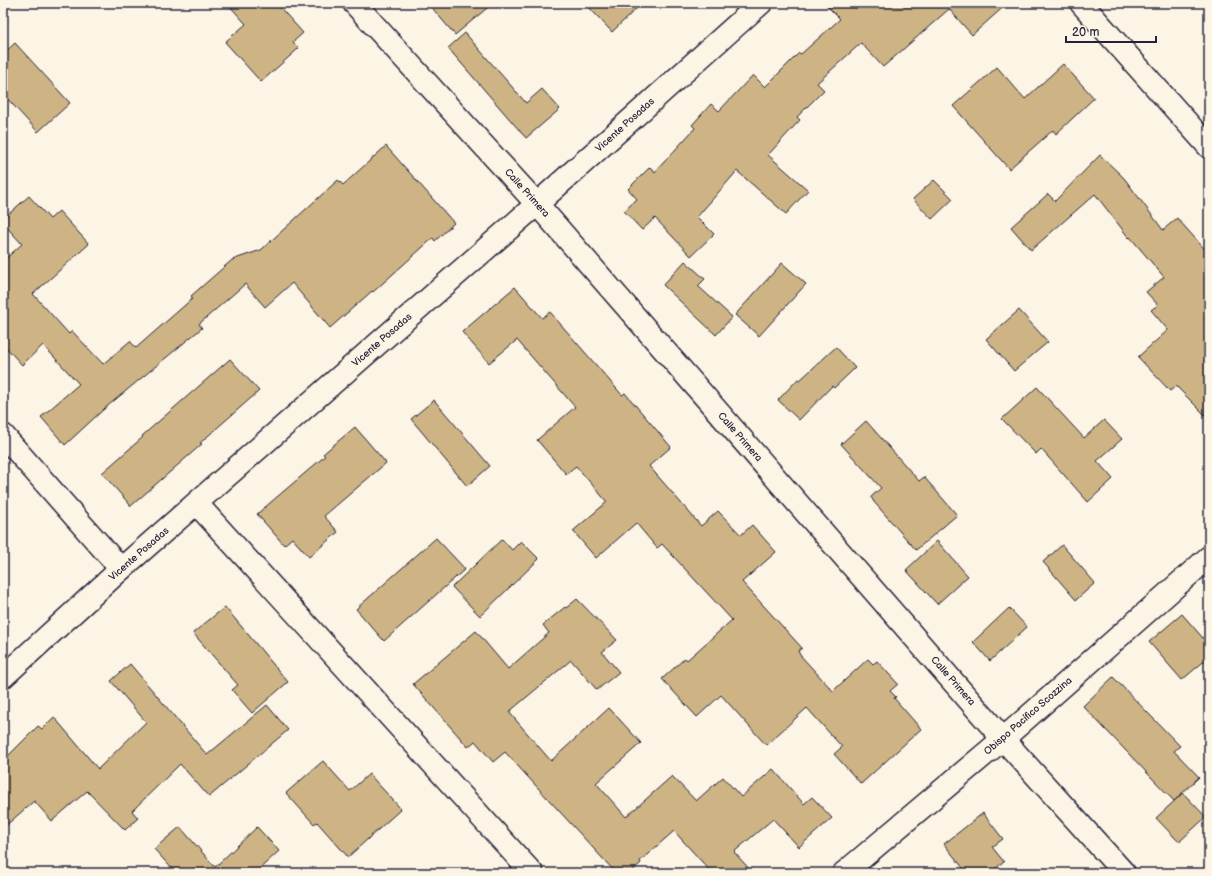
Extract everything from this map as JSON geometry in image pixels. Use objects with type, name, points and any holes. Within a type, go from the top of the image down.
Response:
[{"type":"street","name":"Calle Primera","points":[[354,3],[537,204],[1003,739],[1124,873]]},
{"type":"street","name":"Vicente Posadas","points":[[3,677],[121,569],[197,504],[537,204],[761,3]]},
{"type":"street","points":[[1081,3],[1209,147]]},
{"type":"street","points":[[3,435],[121,569]]},
{"type":"street","points":[[197,504],[532,873]]},
{"type":"street","name":"Obispo Pacífico Scozzina","points":[[844,873],[1003,739],[1209,557]]},
{"type":"building","points":[[227,3],[276,3],[303,33],[293,42],[299,48],[261,82],[225,42],[246,24]]},
{"type":"building","points":[[428,3],[493,3],[455,35]]},
{"type":"building","points":[[585,3],[642,3],[612,32]]},
{"type":"building","points":[[824,3],[1008,3],[972,35],[949,9],[883,67],[861,43],[817,83],[824,90],[797,117],[800,120],[768,155],[808,190],[786,214],[737,171],[697,217],[714,234],[691,256],[655,218],[642,230],[624,211],[637,199],[628,189],[650,167],[655,172],[695,128],[692,125],[711,104],[719,111],[753,75],[765,87],[799,53],[801,54],[840,19]]},
{"type":"building","points":[[465,33],[526,103],[542,89],[560,109],[526,138],[448,48]]},
{"type":"building","points":[[15,43],[70,103],[38,132],[3,94],[3,54]]},
{"type":"building","points":[[1063,64],[1094,98],[1056,134],[1053,130],[1009,169],[953,106],[997,67],[1025,99]]},
{"type":"building","points":[[386,146],[454,223],[435,241],[433,238],[330,328],[292,283],[265,307],[245,284],[199,324],[202,328],[104,409],[65,445],[41,417],[79,384],[43,345],[22,365],[3,344],[3,261],[22,244],[3,223],[3,219],[29,196],[50,219],[59,211],[89,244],[33,294],[69,334],[72,331],[103,364],[130,341],[136,348],[193,298],[191,296],[232,260],[261,250],[338,180],[343,185]]},
{"type":"building","points":[[1100,155],[1124,178],[1163,230],[1177,218],[1209,254],[1209,419],[1176,386],[1170,391],[1138,357],[1168,330],[1151,310],[1158,305],[1146,292],[1164,277],[1130,237],[1129,238],[1095,194],[1031,250],[1011,227],[1048,194],[1055,201]]},
{"type":"building","points":[[934,180],[953,199],[932,219],[913,199]]},
{"type":"building","points":[[685,261],[705,279],[698,286],[732,317],[716,335],[663,285]]},
{"type":"building","points":[[782,263],[806,284],[759,336],[735,315]]},
{"type":"building","points":[[515,287],[542,318],[550,312],[622,395],[625,393],[671,447],[649,466],[701,526],[718,511],[741,535],[752,525],[776,552],[742,582],[802,648],[798,651],[800,655],[833,691],[868,659],[873,664],[877,661],[898,684],[890,691],[896,697],[894,698],[921,729],[861,784],[834,754],[842,747],[807,708],[766,745],[721,695],[697,717],[662,679],[685,658],[687,660],[732,620],[662,544],[657,548],[636,523],[596,558],[573,531],[607,502],[576,466],[566,474],[537,440],[575,407],[517,340],[489,363],[462,332]]},
{"type":"building","points":[[1019,310],[1048,342],[1014,371],[986,339]]},
{"type":"building","points":[[836,347],[855,368],[834,388],[832,386],[799,420],[778,400],[798,379],[800,380]]},
{"type":"building","points":[[230,359],[259,391],[200,443],[202,444],[131,506],[102,473]]},
{"type":"building","points":[[1037,387],[1084,438],[1104,420],[1122,439],[1097,461],[1113,479],[1088,502],[1041,449],[1036,454],[1002,419]]},
{"type":"building","points":[[434,400],[490,466],[467,486],[411,419]]},
{"type":"building","points":[[866,421],[919,481],[924,477],[957,515],[916,550],[871,497],[881,488],[841,444]]},
{"type":"building","points":[[355,427],[386,463],[324,516],[338,532],[309,557],[292,538],[284,545],[257,514],[325,456],[323,454]]},
{"type":"building","points":[[436,538],[465,569],[384,641],[356,609]]},
{"type":"building","points":[[502,539],[512,550],[521,541],[539,559],[480,616],[452,587]]},
{"type":"building","points":[[937,541],[968,576],[937,604],[906,570]]},
{"type":"building","points":[[1062,545],[1095,583],[1076,600],[1043,562]]},
{"type":"building","points":[[577,599],[617,640],[602,652],[619,672],[597,690],[571,660],[509,712],[551,761],[609,708],[641,743],[596,783],[626,817],[672,776],[696,801],[723,777],[741,797],[773,769],[804,804],[812,797],[832,818],[799,847],[773,819],[734,852],[753,873],[712,873],[674,831],[640,861],[641,863],[630,873],[616,873],[505,752],[493,762],[475,741],[468,747],[413,684],[476,631],[508,669],[549,633],[543,625]]},
{"type":"building","points":[[225,607],[288,682],[252,713],[232,690],[238,685],[193,633]]},
{"type":"building","points":[[1009,608],[1027,627],[990,661],[973,642]]},
{"type":"building","points":[[1182,614],[1209,645],[1209,657],[1182,680],[1149,642]]},
{"type":"building","points":[[130,664],[207,755],[267,705],[288,730],[209,797],[180,764],[132,811],[138,818],[125,830],[87,791],[52,821],[34,801],[3,828],[3,761],[38,726],[42,729],[54,717],[98,769],[146,722],[111,681]]},
{"type":"building","points":[[1113,677],[1180,746],[1174,751],[1199,777],[1174,801],[1083,706]]},
{"type":"building","points":[[323,761],[350,791],[369,774],[401,809],[348,857],[317,822],[314,824],[286,793]]},
{"type":"building","points":[[1183,793],[1206,817],[1179,842],[1156,818]]},
{"type":"building","points":[[983,813],[1003,839],[992,847],[1004,862],[989,873],[967,873],[944,844]]},
{"type":"building","points":[[180,827],[215,867],[257,827],[279,851],[255,873],[176,873],[154,849]]}]
